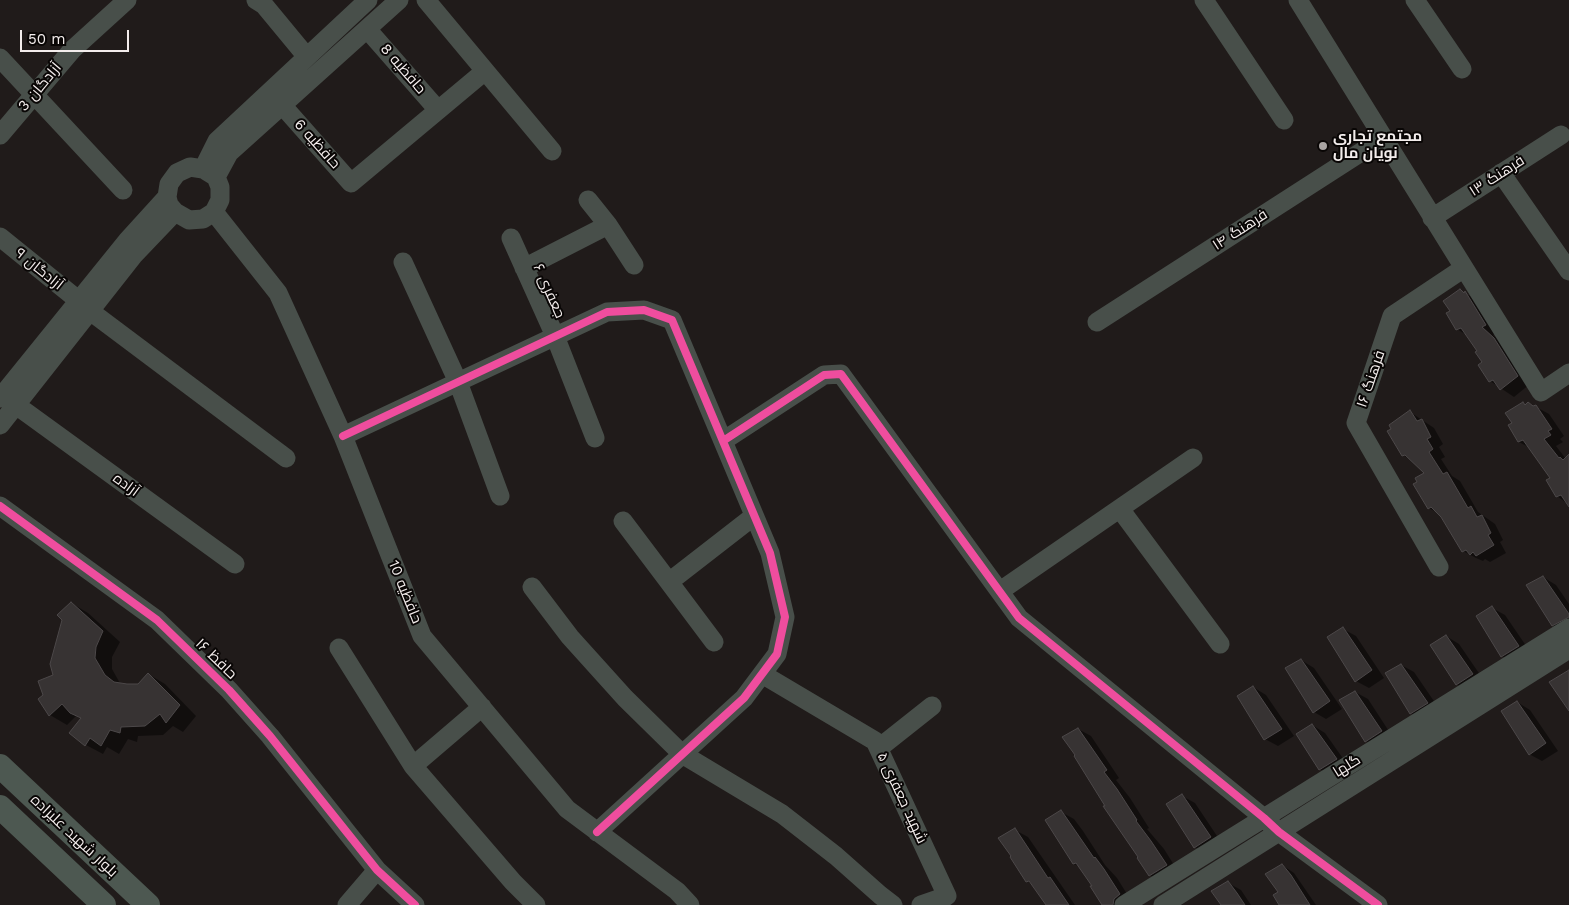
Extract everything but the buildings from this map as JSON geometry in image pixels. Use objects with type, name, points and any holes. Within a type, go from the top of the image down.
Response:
[{"type":"main road","name":"بلوار شهید علیزاده","points":[[0,766],[148,905]]},
{"type":"main road","name":"بلوار شهید علیزاده","points":[[0,807],[104,905]]},
{"type":"street","name":"آزادگان 3","points":[[0,135],[72,50],[127,0]]},
{"type":"street","points":[[256,0],[264,5],[307,57]]},
{"type":"street","points":[[210,173],[216,141],[368,0]]},
{"type":"street","points":[[210,173],[229,153],[399,0]]},
{"type":"street","points":[[426,0],[552,151]]},
{"type":"street","points":[[1204,0],[1284,120]]},
{"type":"street","points":[[1298,0],[1541,392],[1569,373]]},
{"type":"street","points":[[1415,0],[1462,69]]},
{"type":"street","name":"حافظیه 8","points":[[367,29],[438,110]]},
{"type":"street","points":[[0,58],[122,190]]},
{"type":"street","points":[[438,110],[485,71]]},
{"type":"street","name":"حافظیه 6","points":[[282,105],[351,183],[438,110]]},
{"type":"street","name":"فرهنگ ۱۳","points":[[1432,218],[1561,134]]},
{"type":"street","name":"فرهنگ ۱۴","points":[[1097,322],[1383,138]]},
{"type":"street","points":[[190,167],[210,173],[220,187],[220,200],[214,212],[202,219],[188,220],[171,205],[169,184],[177,173],[190,167]]},
{"type":"street","points":[[1501,173],[1569,271]]},
{"type":"street","points":[[588,200],[608,224],[634,265]]},
{"type":"street","points":[[0,425],[5,396],[84,306],[127,241],[171,205]]},
{"type":"street","name":"حافظیه 10","points":[[214,212],[278,293],[344,436],[422,636],[567,810],[676,891],[690,905]]},
{"type":"street","points":[[524,268],[608,224]]},
{"type":"street","name":"آزادگان ۹","points":[[0,238],[84,306],[286,458]]},
{"type":"street","name":"جعفری ۶","points":[[511,238],[555,336],[595,438]]},
{"type":"street","points":[[403,262],[458,382],[500,496]]},
{"type":"street","name":"فرهنگ ۱۶","points":[[1439,567],[1356,424],[1392,316],[1464,268]]},
{"type":"street","points":[[344,436],[607,312],[644,310],[672,320],[770,553],[785,617],[777,654],[744,698],[597,832]]},
{"type":"street","points":[[723,440],[824,375],[841,374],[1019,618],[1279,832],[1378,905]]},
{"type":"street","name":"آزاده","points":[[5,396],[235,564]]},
{"type":"street","points":[[1000,591],[1193,458]]},
{"type":"street","name":"حافظ ۱۶","points":[[0,506],[157,620],[228,690],[270,736],[377,870],[415,905]]},
{"type":"street","points":[[1120,509],[1220,644]]},
{"type":"street","points":[[669,582],[754,516]]},
{"type":"street","points":[[623,521],[714,642]]},
{"type":"street","points":[[532,587],[570,637],[625,698],[682,754],[782,814],[836,856],[887,900]]},
{"type":"street","name":"گلها","points":[[1124,905],[1569,628]]},
{"type":"street","points":[[339,648],[413,766],[513,882],[536,905]]},
{"type":"street","name":"گلها","points":[[1163,905],[1569,649]]},
{"type":"street","name":"شهید جعفری ۵","points":[[762,674],[875,741],[947,896],[921,905]]},
{"type":"street","points":[[879,748],[932,706]]},
{"type":"street","points":[[413,766],[482,707]]},
{"type":"street","points":[[347,905],[377,870]]},
{"type":"cycle path","points":[[343,436],[607,312],[644,310],[672,320],[770,553],[785,617],[777,654],[744,698],[597,832]]},
{"type":"cycle path","points":[[723,441],[824,375],[841,374],[1019,618],[1279,832],[1378,905]]},
{"type":"cycle path","points":[[0,506],[157,620],[229,690],[270,736],[377,870],[415,905]]},
{"type":"place","name":"مجتمع تجاری نویان مال","points":[[1323,146]]}]
